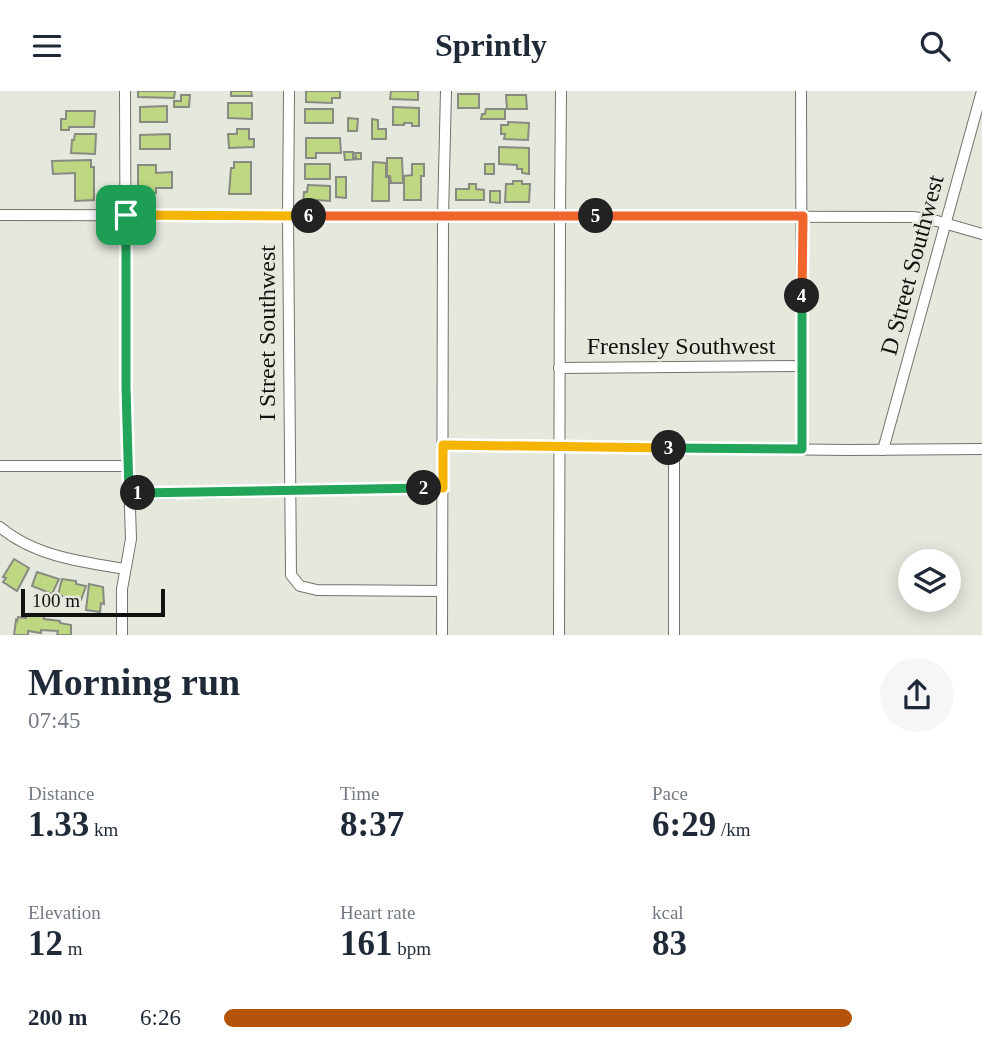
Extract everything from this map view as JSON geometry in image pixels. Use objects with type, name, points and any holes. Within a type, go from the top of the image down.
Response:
[{"type":"street","points":[[122,635],[125,569],[131,539],[126,374],[125,91]]},
{"type":"street","name":"I Street Southwest","points":[[289,91],[291,575],[300,586],[317,590],[442,591]]},
{"type":"street","points":[[442,635],[446,91]]},
{"type":"street","points":[[559,635],[561,91]]},
{"type":"street","points":[[801,91],[802,449]]},
{"type":"street","name":"D Street Southwest","points":[[883,450],[982,91]]},
{"type":"street","points":[[0,215],[913,217],[982,234]]},
{"type":"street","name":"Frensley Southwest","points":[[559,367],[802,366]]},
{"type":"street","points":[[443,445],[982,449]]},
{"type":"street","points":[[674,448],[674,635]]},
{"type":"street","points":[[0,466],[128,466]]},
{"type":"street","points":[[129,493],[443,488]]},
{"type":"street","points":[[0,527],[11,536],[37,549],[125,569]]},
{"type":"building","points":[[138,91],[175,91],[174,98],[138,97]]},
{"type":"building","points":[[231,91],[251,91],[252,96],[231,96]]},
{"type":"building","points":[[306,91],[340,91],[340,98],[332,98],[332,103],[306,102]]},
{"type":"building","points":[[391,91],[418,91],[418,100],[390,99]]},
{"type":"building","points":[[458,94],[479,94],[479,108],[458,108]]},
{"type":"building","points":[[181,95],[190,95],[189,107],[174,107],[174,101],[181,101]]},
{"type":"building","points":[[506,95],[526,95],[527,109],[507,109]]},
{"type":"building","points":[[228,103],[252,103],[252,119],[228,118]]},
{"type":"building","points":[[167,106],[167,122],[140,122],[140,107]]},
{"type":"building","points":[[393,107],[419,108],[419,126],[412,126],[412,123],[393,125]]},
{"type":"building","points":[[305,109],[333,109],[333,123],[305,123]]},
{"type":"building","points":[[486,109],[505,109],[505,119],[481,119]]},
{"type":"building","points":[[66,111],[95,111],[94,127],[69,127],[69,130],[61,130],[61,119],[66,119]]},
{"type":"building","points":[[348,118],[358,119],[357,131],[348,131]]},
{"type":"building","points":[[372,119],[378,120],[378,129],[386,129],[386,139],[372,139]]},
{"type":"building","points":[[508,122],[529,123],[528,140],[504,139],[501,125],[508,125]]},
{"type":"building","points":[[237,129],[249,129],[249,139],[254,139],[254,147],[229,148],[228,134],[237,134]]},
{"type":"building","points":[[75,134],[96,134],[95,154],[71,153]]},
{"type":"building","points":[[170,134],[170,149],[140,149],[140,135]]},
{"type":"building","points":[[306,138],[340,138],[341,153],[316,153],[316,158],[306,158]]},
{"type":"building","points":[[499,147],[529,148],[529,174],[522,173],[522,169],[517,169],[517,165],[499,164]]},
{"type":"building","points":[[344,152],[353,152],[353,158],[356,158],[355,153],[361,153],[361,159],[345,160]]},
{"type":"building","points":[[387,158],[402,158],[403,183],[391,183],[390,176],[387,176]]},
{"type":"building","points":[[91,160],[91,167],[94,167],[94,200],[75,201],[75,173],[53,174],[52,161]]},
{"type":"building","points":[[234,162],[251,162],[251,194],[229,194]]},
{"type":"building","points":[[373,162],[386,163],[389,201],[372,201]]},
{"type":"building","points":[[305,164],[330,164],[330,179],[305,179]]},
{"type":"building","points":[[412,164],[424,164],[421,200],[404,200],[404,176],[412,175]]},
{"type":"building","points":[[485,164],[494,164],[494,174],[485,174]]},
{"type":"building","points":[[138,165],[156,165],[156,173],[172,172],[172,188],[156,188],[156,193],[138,193]]},
{"type":"building","points":[[336,177],[346,177],[346,198],[336,197]]},
{"type":"building","points":[[513,181],[530,184],[529,202],[505,202],[506,184],[513,184]]},
{"type":"building","points":[[469,184],[476,184],[476,189],[484,190],[484,200],[456,200],[456,189],[469,189]]},
{"type":"building","points":[[308,185],[330,186],[330,201],[303,203]]},
{"type":"building","points":[[490,191],[500,191],[500,203],[490,202]]},
{"type":"building","points":[[14,559],[29,568],[17,591],[3,582],[6,578],[3,577]]},
{"type":"building","points":[[37,572],[59,579],[52,594],[32,586]]},
{"type":"building","points":[[62,579],[86,586],[81,600],[58,595]]},
{"type":"building","points":[[89,584],[103,587],[104,604],[101,603],[100,612],[86,610]]},
{"type":"building","points":[[26,614],[44,616],[44,619],[71,625],[71,635],[57,635],[58,631],[41,630],[41,633],[28,631],[28,635],[14,635],[16,620],[18,617],[26,618]]},
{"type":"route","points":[[126,215],[803,216],[802,449],[443,445],[443,488],[129,493],[126,215]]}]
